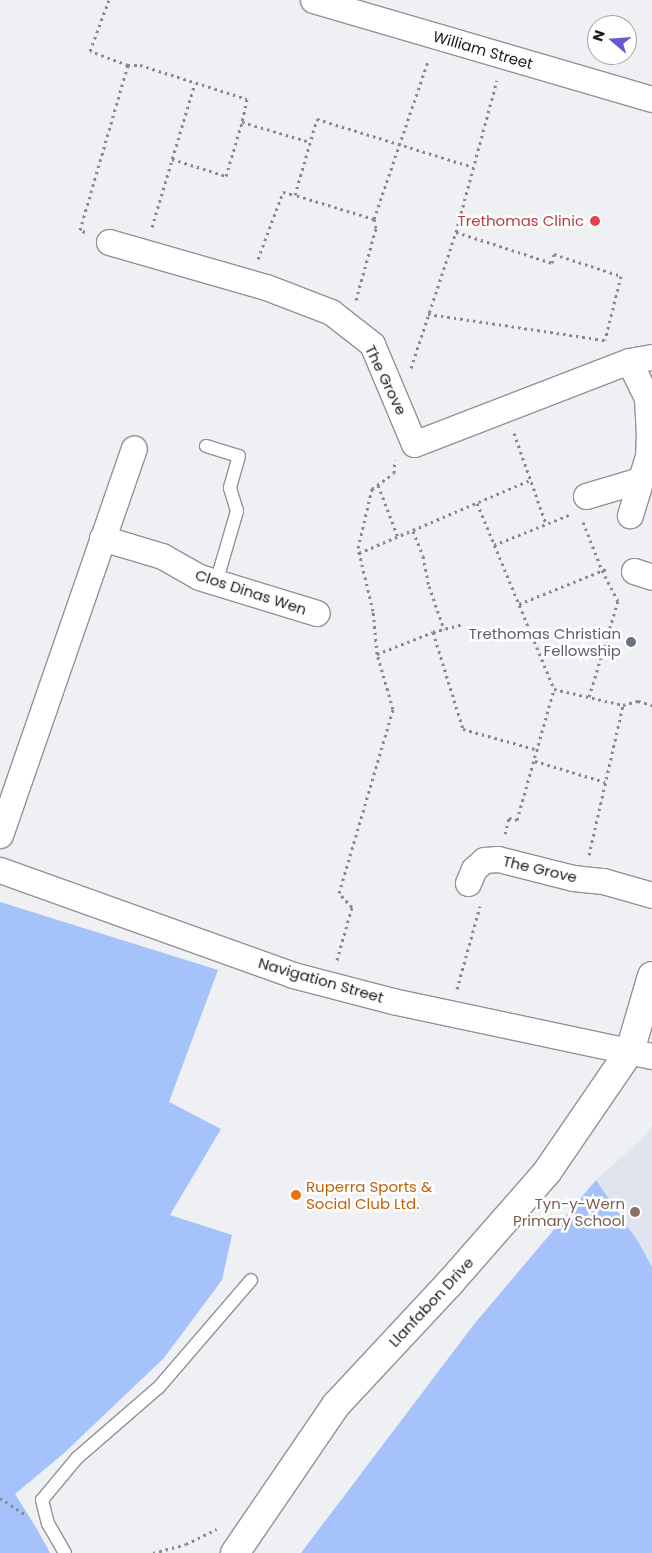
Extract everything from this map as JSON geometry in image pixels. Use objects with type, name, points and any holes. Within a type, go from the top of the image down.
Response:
[{"type":"street","name":"William Street","points":[[313,0],[652,99]]},
{"type":"street","name":"The Grove","points":[[109,242],[260,286],[331,312],[372,344],[399,404],[414,444]]},
{"type":"street","points":[[414,444],[506,409],[632,353],[647,398],[649,431],[648,456],[630,515]]},
{"type":"street","points":[[0,835],[134,449]]},
{"type":"street","points":[[578,505],[640,480]]},
{"type":"street","name":"Clos Dinas Wen","points":[[102,538],[162,556],[199,577],[317,613]]},
{"type":"street","name":"The Grove","points":[[475,892],[474,868],[484,860],[498,859],[582,879],[603,880],[652,895]]},
{"type":"street","name":"Navigation Street","points":[[0,870],[293,975],[450,1013],[641,1054]]},
{"type":"street","name":"Llanfabon Drive","points":[[235,1553],[336,1405],[449,1284],[547,1172],[641,1054],[652,976]]},
{"type":"lane","points":[[206,446],[239,456],[230,488],[237,510],[216,582]]},
{"type":"lane","points":[[64,1553],[48,1524],[42,1500],[77,1458],[159,1387],[251,1280]]},
{"type":"path","points":[[109,0],[90,51],[128,65],[140,65],[247,99],[226,176],[172,159]]},
{"type":"path","points":[[355,331],[356,300],[376,228],[374,219],[397,150],[401,145],[436,36]]},
{"type":"path","points":[[399,404],[456,232],[504,56]]},
{"type":"path","points":[[109,242],[80,230],[128,65]]},
{"type":"path","points":[[145,252],[195,83]]},
{"type":"path","points":[[295,195],[317,118],[474,167]]},
{"type":"path","points":[[242,122],[310,142]]},
{"type":"path","points":[[260,286],[263,278],[254,268],[283,192],[374,219]]},
{"type":"path","points":[[456,232],[552,262],[554,254],[621,276],[605,340]]},
{"type":"path","points":[[428,314],[605,340],[632,353]]},
{"type":"path","points":[[506,409],[546,524]]},
{"type":"path","points":[[330,984],[352,907],[339,893],[393,709],[377,654],[373,611],[359,553],[372,489],[394,473],[396,454],[414,444]]},
{"type":"path","points":[[359,553],[530,480]]},
{"type":"path","points":[[378,485],[398,537]]},
{"type":"path","points":[[477,504],[554,689],[517,820],[510,818],[498,859]]},
{"type":"path","points":[[494,545],[546,524],[578,505]]},
{"type":"path","points":[[582,520],[602,570],[618,601],[590,697]]},
{"type":"path","points":[[413,531],[423,556],[429,586],[444,629]]},
{"type":"path","points":[[519,604],[630,558],[643,574]]},
{"type":"path","points":[[377,654],[433,632],[463,624]]},
{"type":"path","points":[[433,632],[463,729],[538,750]]},
{"type":"path","points":[[554,689],[623,705],[638,701],[652,705]]},
{"type":"path","points":[[582,879],[594,838],[595,825],[623,705]]},
{"type":"path","points":[[535,761],[605,782]]},
{"type":"path","points":[[450,1013],[475,892]]},
{"type":"path","points":[[153,1553],[186,1544],[224,1526]]},
{"type":"shaded area","points":[[0,902],[218,970],[169,1102],[221,1129],[170,1215],[232,1235],[222,1280],[164,1358],[63,1454],[15,1494],[50,1553],[0,1553]]},
{"type":"shaded area","name":"Tyn-y-Wern Primary School","points":[[652,1126],[652,1267],[639,1243],[596,1180],[642,1139]]},
{"type":"shaded area","points":[[596,1180],[639,1243],[652,1267],[652,1553],[301,1553],[475,1323]]},
{"type":"place","name":"Trethomas Clinic","points":[[595,221]]},
{"type":"place","name":"Trethomas Christian Fellowship","points":[[631,642]]},
{"type":"place","name":"Ruperra Sports & Social Club Ltd.","points":[[296,1195]]},
{"type":"place","name":"Tyn-y-Wern Primary School","points":[[635,1212]]}]
